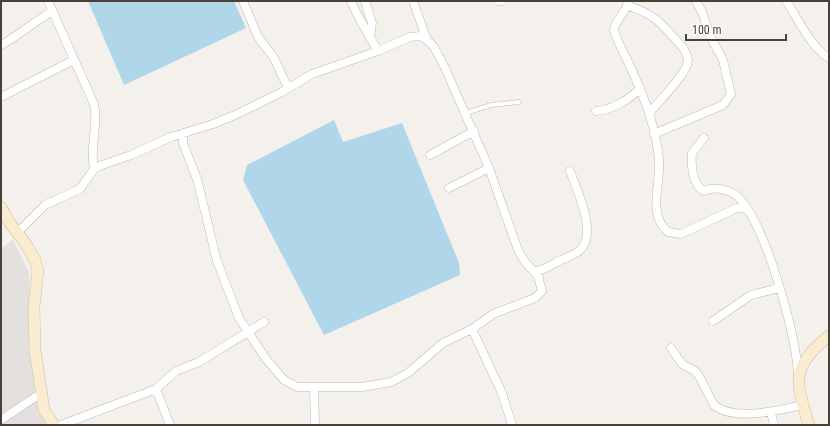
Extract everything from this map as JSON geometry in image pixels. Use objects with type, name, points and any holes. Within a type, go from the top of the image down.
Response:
[{"type":"street","points":[[48,1],[94,104],[97,116],[92,151],[94,169]]},
{"type":"street","points":[[243,1],[258,37],[274,58],[288,88]]},
{"type":"street","points":[[351,1],[358,18],[378,51]]},
{"type":"street","points":[[365,1],[372,23],[370,38]]},
{"type":"street","points":[[413,1],[427,40]]},
{"type":"street","points":[[654,134],[723,105],[731,94],[724,60],[711,38],[702,12],[696,1]]},
{"type":"street","points":[[786,1],[818,50],[829,58]]},
{"type":"street","points":[[649,113],[682,74],[688,61],[687,55],[684,49],[655,17],[628,3],[614,26],[614,30],[640,88],[649,113],[654,134],[659,160],[656,203],[657,215],[660,224],[668,232],[681,234],[738,208],[747,209]]},
{"type":"street","points":[[1,45],[19,35],[34,21],[53,11]]},
{"type":"street","points":[[18,232],[45,205],[80,189],[94,169],[183,133],[213,124],[235,115],[312,74],[378,51],[410,37],[420,36],[434,47],[445,68],[489,168],[518,250],[525,262],[535,271],[542,287],[541,294],[493,314],[472,329],[443,343],[408,373],[391,382],[362,387],[297,387],[284,380],[248,332],[231,301],[217,261],[197,179],[183,142],[183,133]]},
{"type":"street","points":[[3,96],[74,60]]},
{"type":"street","points":[[596,111],[604,110],[633,96],[640,88]]},
{"type":"street","points":[[430,155],[474,131]]},
{"type":"street","points":[[704,138],[692,153],[693,172],[698,186],[704,191],[719,188],[739,197],[747,209],[765,246],[790,326],[798,376],[798,389],[809,425]]},
{"type":"street","points":[[449,188],[489,168]]},
{"type":"street","points":[[535,271],[543,270],[577,252],[585,243],[588,226],[570,171]]},
{"type":"street","points":[[1,207],[9,222],[18,232],[35,260],[38,271],[34,305],[35,350],[43,392],[44,410],[54,425]]},
{"type":"street","points":[[713,321],[751,295],[779,288]]},
{"type":"street","points":[[61,425],[156,389],[176,371],[199,362],[264,322]]},
{"type":"street","points":[[472,329],[502,393],[512,425]]},
{"type":"street","points":[[798,376],[810,352],[829,336]]},
{"type":"street","points":[[671,348],[682,364],[695,371],[699,376],[714,405],[718,408],[744,414],[771,412],[803,405]]},
{"type":"street","points":[[314,387],[315,425]]},
{"type":"street","points":[[156,389],[170,425]]},
{"type":"street","points":[[1,420],[43,392]]},
{"type":"street","points":[[771,412],[774,425]]},
{"type":"lane","points":[[466,113],[491,105],[519,102]]},
{"type":"shaded area","points":[[13,240],[29,273],[32,349],[48,425],[1,425],[1,248]]},
{"type":"water","points":[[88,1],[234,1],[246,28],[124,85]]},
{"type":"water","points":[[334,120],[343,142],[402,123],[459,263],[460,275],[324,335],[243,180],[247,165]]}]
